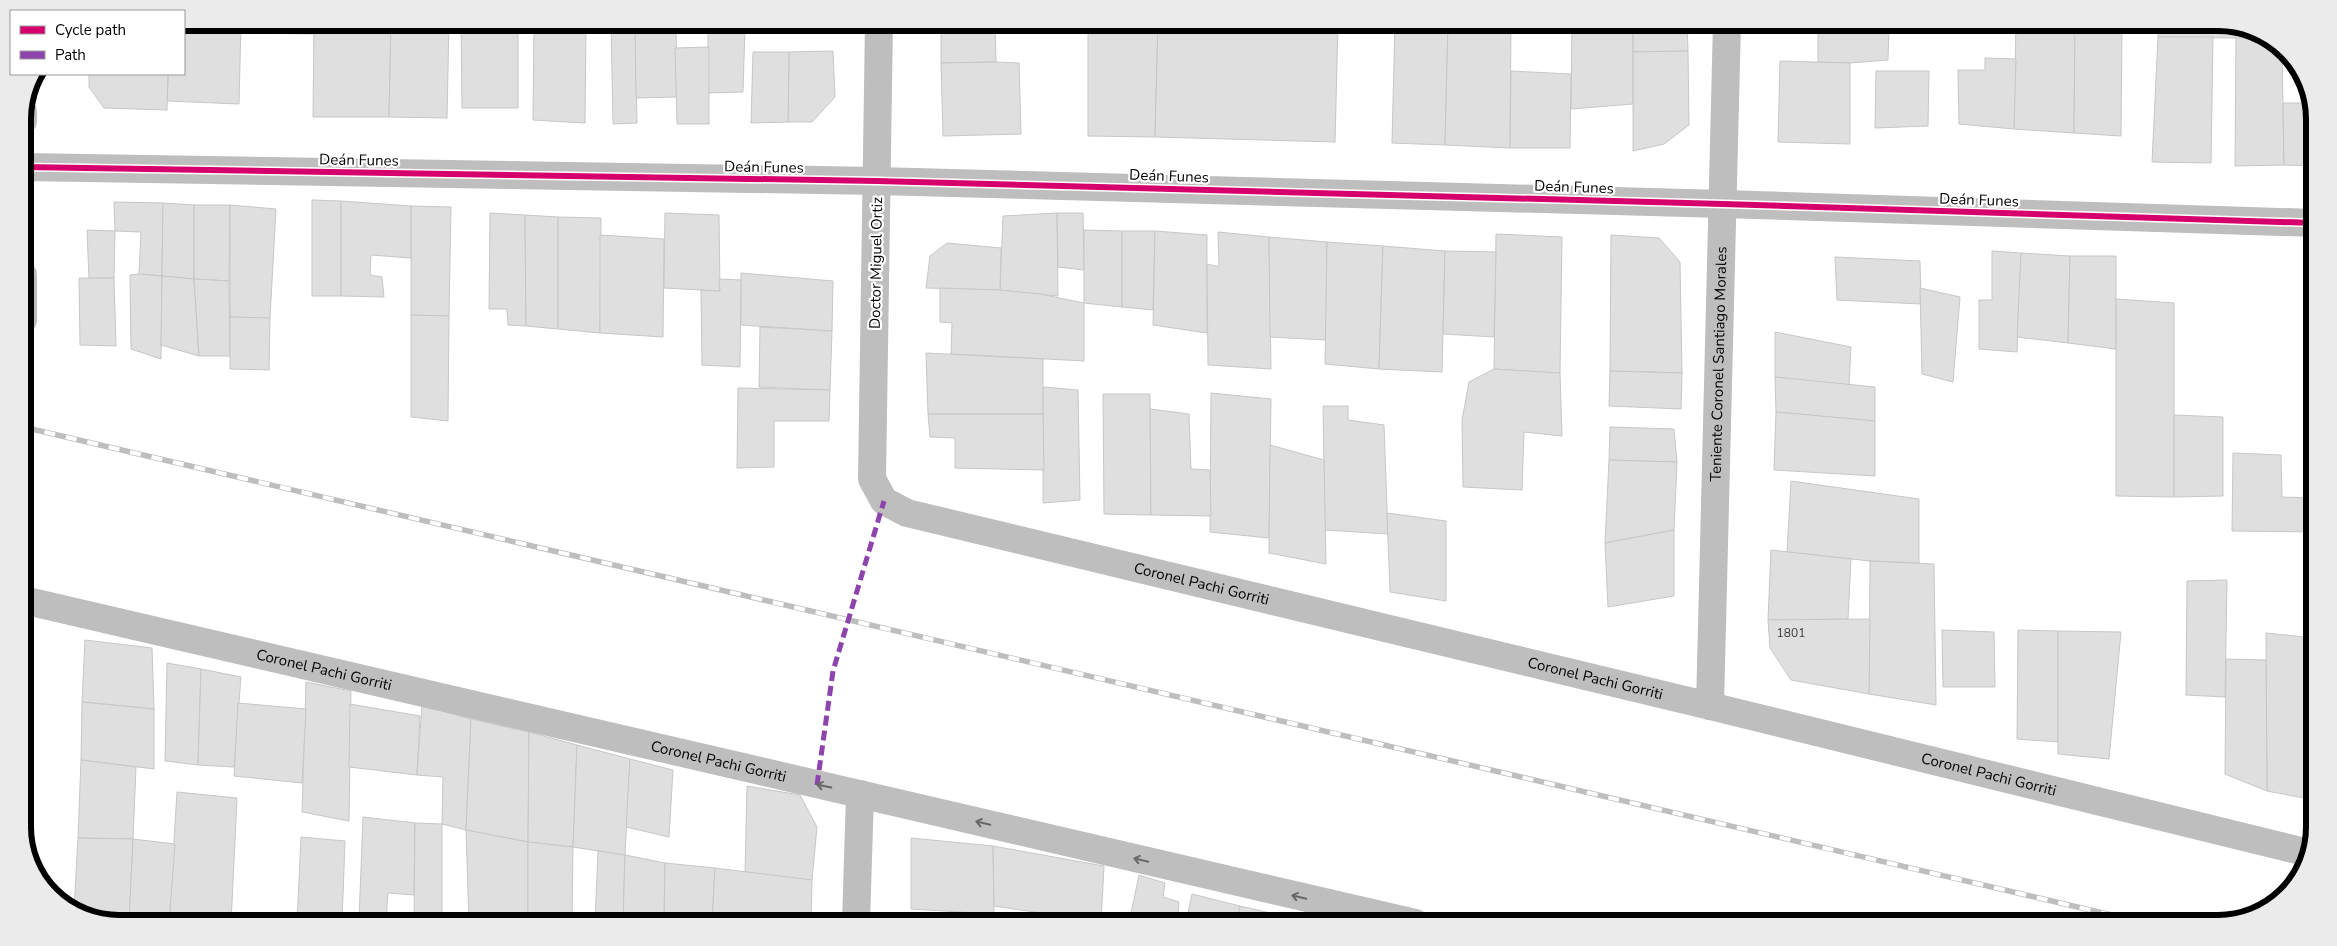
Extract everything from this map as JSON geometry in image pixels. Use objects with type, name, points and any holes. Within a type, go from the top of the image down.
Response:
[{"type":"street","name":"Doctor Miguel Ortiz","points":[[879,31],[872,479],[884,501]]},
{"type":"street","name":"Teniente Coronel Santiago Morales","points":[[1710,706],[1727,31]]},
{"type":"street","name":"Deán Funes","points":[[31,167],[877,181],[1723,204],[2306,223]]},
{"type":"street","name":"Coronel Pachi Gorriti","points":[[884,501],[907,513],[1710,706],[2302,851]]},
{"type":"street","name":"Coronel Pachi Gorriti","points":[[31,602],[860,794],[1331,914]]},
{"type":"street","points":[[856,915],[860,794]]},
{"type":"building","points":[[185,31],[241,31],[239,104],[167,101],[168,75],[185,75]]},
{"type":"building","points":[[240,31],[314,31],[314,34],[240,33]]},
{"type":"building","points":[[314,31],[391,31],[389,117],[313,117]]},
{"type":"building","points":[[391,31],[449,31],[447,118],[389,117]]},
{"type":"building","points":[[461,31],[518,31],[518,108],[462,108]]},
{"type":"building","points":[[534,31],[586,31],[585,123],[533,120]]},
{"type":"building","points":[[611,31],[635,31],[637,123],[613,124]]},
{"type":"building","points":[[635,31],[676,31],[677,97],[636,98]]},
{"type":"building","points":[[708,31],[745,31],[743,92],[708,93]]},
{"type":"building","points":[[941,31],[995,31],[996,62],[941,63]]},
{"type":"building","points":[[1088,31],[1158,31],[1155,137],[1088,136]]},
{"type":"building","points":[[1158,31],[1338,31],[1335,142],[1155,137]]},
{"type":"building","points":[[1395,31],[1448,31],[1445,145],[1392,143]]},
{"type":"building","points":[[1448,31],[1511,31],[1510,148],[1445,145]]},
{"type":"building","points":[[1572,31],[1633,31],[1633,104],[1571,109]]},
{"type":"building","points":[[1633,31],[1687,31],[1688,51],[1633,52]]},
{"type":"building","points":[[1818,31],[1889,31],[1888,60],[1850,63],[1818,62]]},
{"type":"building","points":[[2016,31],[2075,31],[2074,133],[2014,129]]},
{"type":"building","points":[[2075,31],[2122,31],[2121,136],[2074,133]]},
{"type":"building","points":[[2158,31],[2223,31],[2236,33],[2236,38],[2158,37]]},
{"type":"building","points":[[2158,37],[2213,37],[2211,163],[2152,162]]},
{"type":"building","points":[[2249,37],[2262,43],[2282,60],[2284,165],[2235,166],[2236,38]]},
{"type":"building","points":[[709,47],[709,124],[677,124],[675,48]]},
{"type":"building","points":[[833,51],[835,97],[812,122],[788,122],[789,52]]},
{"type":"building","points":[[1688,51],[1689,125],[1664,144],[1633,151],[1633,52]]},
{"type":"building","points":[[753,52],[789,52],[788,122],[751,123]]},
{"type":"building","points":[[1985,58],[2016,59],[2014,129],[1959,124],[1958,70],[1985,70]]},
{"type":"building","points":[[1780,61],[1850,63],[1850,144],[1778,142]]},
{"type":"building","points":[[941,63],[1019,63],[1021,134],[943,136]]},
{"type":"building","points":[[1511,71],[1571,74],[1570,148],[1510,148]]},
{"type":"building","points":[[1876,71],[1929,71],[1928,126],[1875,128]]},
{"type":"building","points":[[89,75],[168,75],[167,110],[104,108],[89,87]]},
{"type":"building","points":[[2283,103],[2304,103],[2306,114],[2306,166],[2284,165]]},
{"type":"building","points":[[312,200],[341,201],[341,296],[312,296]]},
{"type":"building","points":[[341,201],[411,206],[411,258],[371,255],[370,275],[382,277],[384,297],[341,296]]},
{"type":"building","points":[[114,202],[163,203],[162,276],[139,274],[141,232],[115,231]]},
{"type":"building","points":[[163,203],[194,205],[194,279],[162,276]]},
{"type":"building","points":[[194,205],[230,205],[229,281],[194,279]]},
{"type":"building","points":[[230,205],[276,209],[270,318],[230,317]]},
{"type":"building","points":[[411,206],[451,207],[449,316],[411,315]]},
{"type":"building","points":[[490,213],[525,215],[526,326],[508,325],[507,309],[489,309]]},
{"type":"building","points":[[665,213],[719,215],[720,291],[664,288]]},
{"type":"building","points":[[1057,213],[1058,296],[1000,290],[1003,216]]},
{"type":"building","points":[[1057,213],[1083,213],[1084,270],[1058,267]]},
{"type":"building","points":[[525,215],[558,217],[558,329],[526,326]]},
{"type":"building","points":[[558,217],[601,218],[600,333],[558,329]]},
{"type":"building","points":[[87,230],[115,231],[114,278],[89,278]]},
{"type":"building","points":[[1084,230],[1122,231],[1122,307],[1084,303]]},
{"type":"building","points":[[1122,231],[1155,231],[1153,310],[1122,307]]},
{"type":"building","points":[[1155,231],[1207,235],[1207,333],[1153,325]]},
{"type":"building","points":[[1218,232],[1269,237],[1271,369],[1208,365],[1207,264],[1219,267]]},
{"type":"building","points":[[1496,234],[1562,237],[1560,373],[1494,369]]},
{"type":"building","points":[[600,235],[664,239],[663,337],[600,333]]},
{"type":"building","points":[[1611,235],[1659,238],[1680,262],[1682,373],[1610,371]]},
{"type":"building","points":[[1269,237],[1327,242],[1326,340],[1270,337]]},
{"type":"building","points":[[1327,242],[1383,246],[1379,369],[1325,364]]},
{"type":"building","points":[[947,243],[1001,248],[1000,290],[926,288],[930,256]]},
{"type":"building","points":[[1383,246],[1445,251],[1442,372],[1379,369]]},
{"type":"building","points":[[1445,251],[1496,252],[1494,337],[1443,334]]},
{"type":"building","points":[[1992,251],[2021,253],[2017,352],[1979,349],[1979,300],[1992,300]]},
{"type":"building","points":[[2021,253],[2070,256],[2068,343],[2017,337]]},
{"type":"building","points":[[2070,256],[2116,256],[2116,349],[2068,343]]},
{"type":"building","points":[[1835,257],[1920,261],[1921,304],[1837,300]]},
{"type":"building","points":[[741,273],[833,281],[832,331],[741,325]]},
{"type":"building","points":[[130,275],[162,276],[161,359],[131,349]]},
{"type":"building","points":[[162,276],[194,279],[199,356],[161,345]]},
{"type":"building","points":[[79,278],[114,278],[116,346],[80,345]]},
{"type":"building","points":[[194,279],[229,281],[230,356],[199,356]]},
{"type":"building","points":[[719,279],[741,280],[740,367],[702,365],[701,290],[720,291]]},
{"type":"building","points":[[940,288],[1000,290],[1040,294],[1084,303],[1084,361],[951,354],[952,323],[940,322]]},
{"type":"building","points":[[1920,288],[1960,297],[1953,382],[1922,374]]},
{"type":"building","points":[[2116,299],[2174,303],[2174,497],[2116,496]]},
{"type":"building","points":[[411,315],[449,316],[448,421],[411,417]]},
{"type":"building","points":[[230,317],[270,318],[269,370],[230,369]]},
{"type":"building","points":[[760,327],[832,331],[830,390],[759,387]]},
{"type":"building","points":[[1775,332],[1851,347],[1849,385],[1775,377]]},
{"type":"building","points":[[926,353],[1043,359],[1043,414],[928,414]]},
{"type":"building","points":[[1494,369],[1560,373],[1562,436],[1524,432],[1522,490],[1463,487],[1462,420],[1469,382]]},
{"type":"building","points":[[1610,371],[1682,373],[1681,409],[1609,406]]},
{"type":"building","points":[[1775,377],[1875,387],[1875,421],[1776,412]]},
{"type":"building","points":[[1043,387],[1078,390],[1080,500],[1043,503]]},
{"type":"building","points":[[738,388],[830,390],[829,421],[774,421],[774,467],[737,468]]},
{"type":"building","points":[[1211,393],[1271,399],[1269,538],[1210,532]]},
{"type":"building","points":[[1103,394],[1150,394],[1151,515],[1104,514]]},
{"type":"building","points":[[1323,406],[1348,406],[1348,420],[1384,425],[1388,534],[1325,530]]},
{"type":"building","points":[[1150,409],[1189,414],[1191,469],[1210,470],[1211,516],[1151,515]]},
{"type":"building","points":[[1776,412],[1875,421],[1875,476],[1774,470]]},
{"type":"building","points":[[928,414],[1043,414],[1044,470],[955,468],[955,438],[930,437]]},
{"type":"building","points":[[2174,415],[2223,417],[2223,496],[2174,497]]},
{"type":"building","points":[[1610,427],[1674,429],[1677,462],[1609,460]]},
{"type":"building","points":[[1270,445],[1324,460],[1326,564],[1269,553]]},
{"type":"building","points":[[2233,453],[2281,455],[2282,497],[2306,498],[2306,532],[2232,531]]},
{"type":"building","points":[[1609,460],[1677,462],[1674,530],[1605,543]]},
{"type":"building","points":[[1791,481],[1919,499],[1919,563],[1870,561],[1787,552]]},
{"type":"building","points":[[1387,513],[1446,521],[1446,601],[1390,592]]},
{"type":"building","points":[[1674,530],[1674,596],[1608,607],[1605,543]]},
{"type":"building","points":[[1771,550],[1851,559],[1848,619],[1768,620]]},
{"type":"building","points":[[1870,561],[1934,564],[1936,705],[1869,694]]},
{"type":"building","points":[[2227,580],[2225,697],[2186,695],[2187,581]]},
{"type":"building","points":[[1870,619],[1869,694],[1791,680],[1770,648],[1768,620]]},
{"type":"building","points":[[1942,630],[1994,632],[1995,687],[1943,687]]},
{"type":"building","points":[[2018,630],[2058,631],[2058,742],[2017,739]]},
{"type":"building","points":[[2058,631],[2121,632],[2109,759],[2058,754]]},
{"type":"building","points":[[2266,633],[2306,637],[2306,798],[2267,791]]},
{"type":"building","points":[[85,640],[152,648],[154,709],[82,702]]},
{"type":"building","points":[[2226,659],[2266,660],[2267,791],[2225,774]]},
{"type":"building","points":[[167,663],[201,669],[198,765],[165,761]]},
{"type":"building","points":[[201,669],[241,677],[234,767],[198,765]]},
{"type":"building","points":[[306,682],[351,691],[349,821],[302,812]]},
{"type":"building","points":[[82,702],[154,709],[154,769],[81,760]]},
{"type":"building","points":[[238,703],[306,709],[302,783],[234,776]]},
{"type":"building","points":[[350,704],[420,716],[417,775],[349,767]]},
{"type":"building","points":[[422,705],[471,719],[466,830],[442,824],[443,777],[417,775]]},
{"type":"building","points":[[471,719],[529,732],[528,842],[466,830]]},
{"type":"building","points":[[529,732],[577,745],[573,847],[528,842]]},
{"type":"building","points":[[577,745],[630,759],[625,855],[573,847]]},
{"type":"building","points":[[630,759],[673,770],[669,837],[626,827]]},
{"type":"building","points":[[81,760],[136,767],[133,839],[78,838]]},
{"type":"building","points":[[747,786],[800,795],[817,827],[812,880],[745,872]]},
{"type":"building","points":[[177,792],[237,798],[231,915],[169,915]]},
{"type":"building","points":[[363,817],[415,823],[414,895],[388,893],[386,915],[359,915]]},
{"type":"building","points":[[415,823],[442,824],[442,915],[414,915]]},
{"type":"building","points":[[466,830],[528,842],[528,915],[469,915]]},
{"type":"building","points":[[301,837],[345,841],[342,915],[297,915]]},
{"type":"building","points":[[78,838],[133,839],[129,915],[102,913],[74,903]]},
{"type":"building","points":[[911,838],[993,846],[994,914],[911,909]]},
{"type":"building","points":[[133,839],[175,844],[170,915],[129,915]]},
{"type":"building","points":[[528,842],[573,847],[572,915],[528,915]]},
{"type":"building","points":[[993,846],[1104,866],[1101,915],[1054,915],[994,906]]},
{"type":"building","points":[[598,851],[625,855],[623,915],[595,915]]},
{"type":"building","points":[[625,855],[665,863],[664,915],[623,915]]},
{"type":"building","points":[[665,863],[715,868],[712,915],[664,915]]},
{"type":"building","points":[[715,868],[812,880],[811,915],[712,915]]},
{"type":"building","points":[[1139,875],[1165,883],[1163,897],[1179,902],[1178,915],[1131,915]]},
{"type":"building","points":[[1192,894],[1240,906],[1238,915],[1188,915]]},
{"type":"building","points":[[1240,906],[1275,914],[1275,915],[1238,915]]},
{"type":"railway","points":[[31,429],[2112,915]]},
{"type":"marked path","points":[[817,785],[833,671],[884,501]]},
{"type":"cycle path","points":[[31,167],[877,181],[1723,204],[2306,223]]}]
